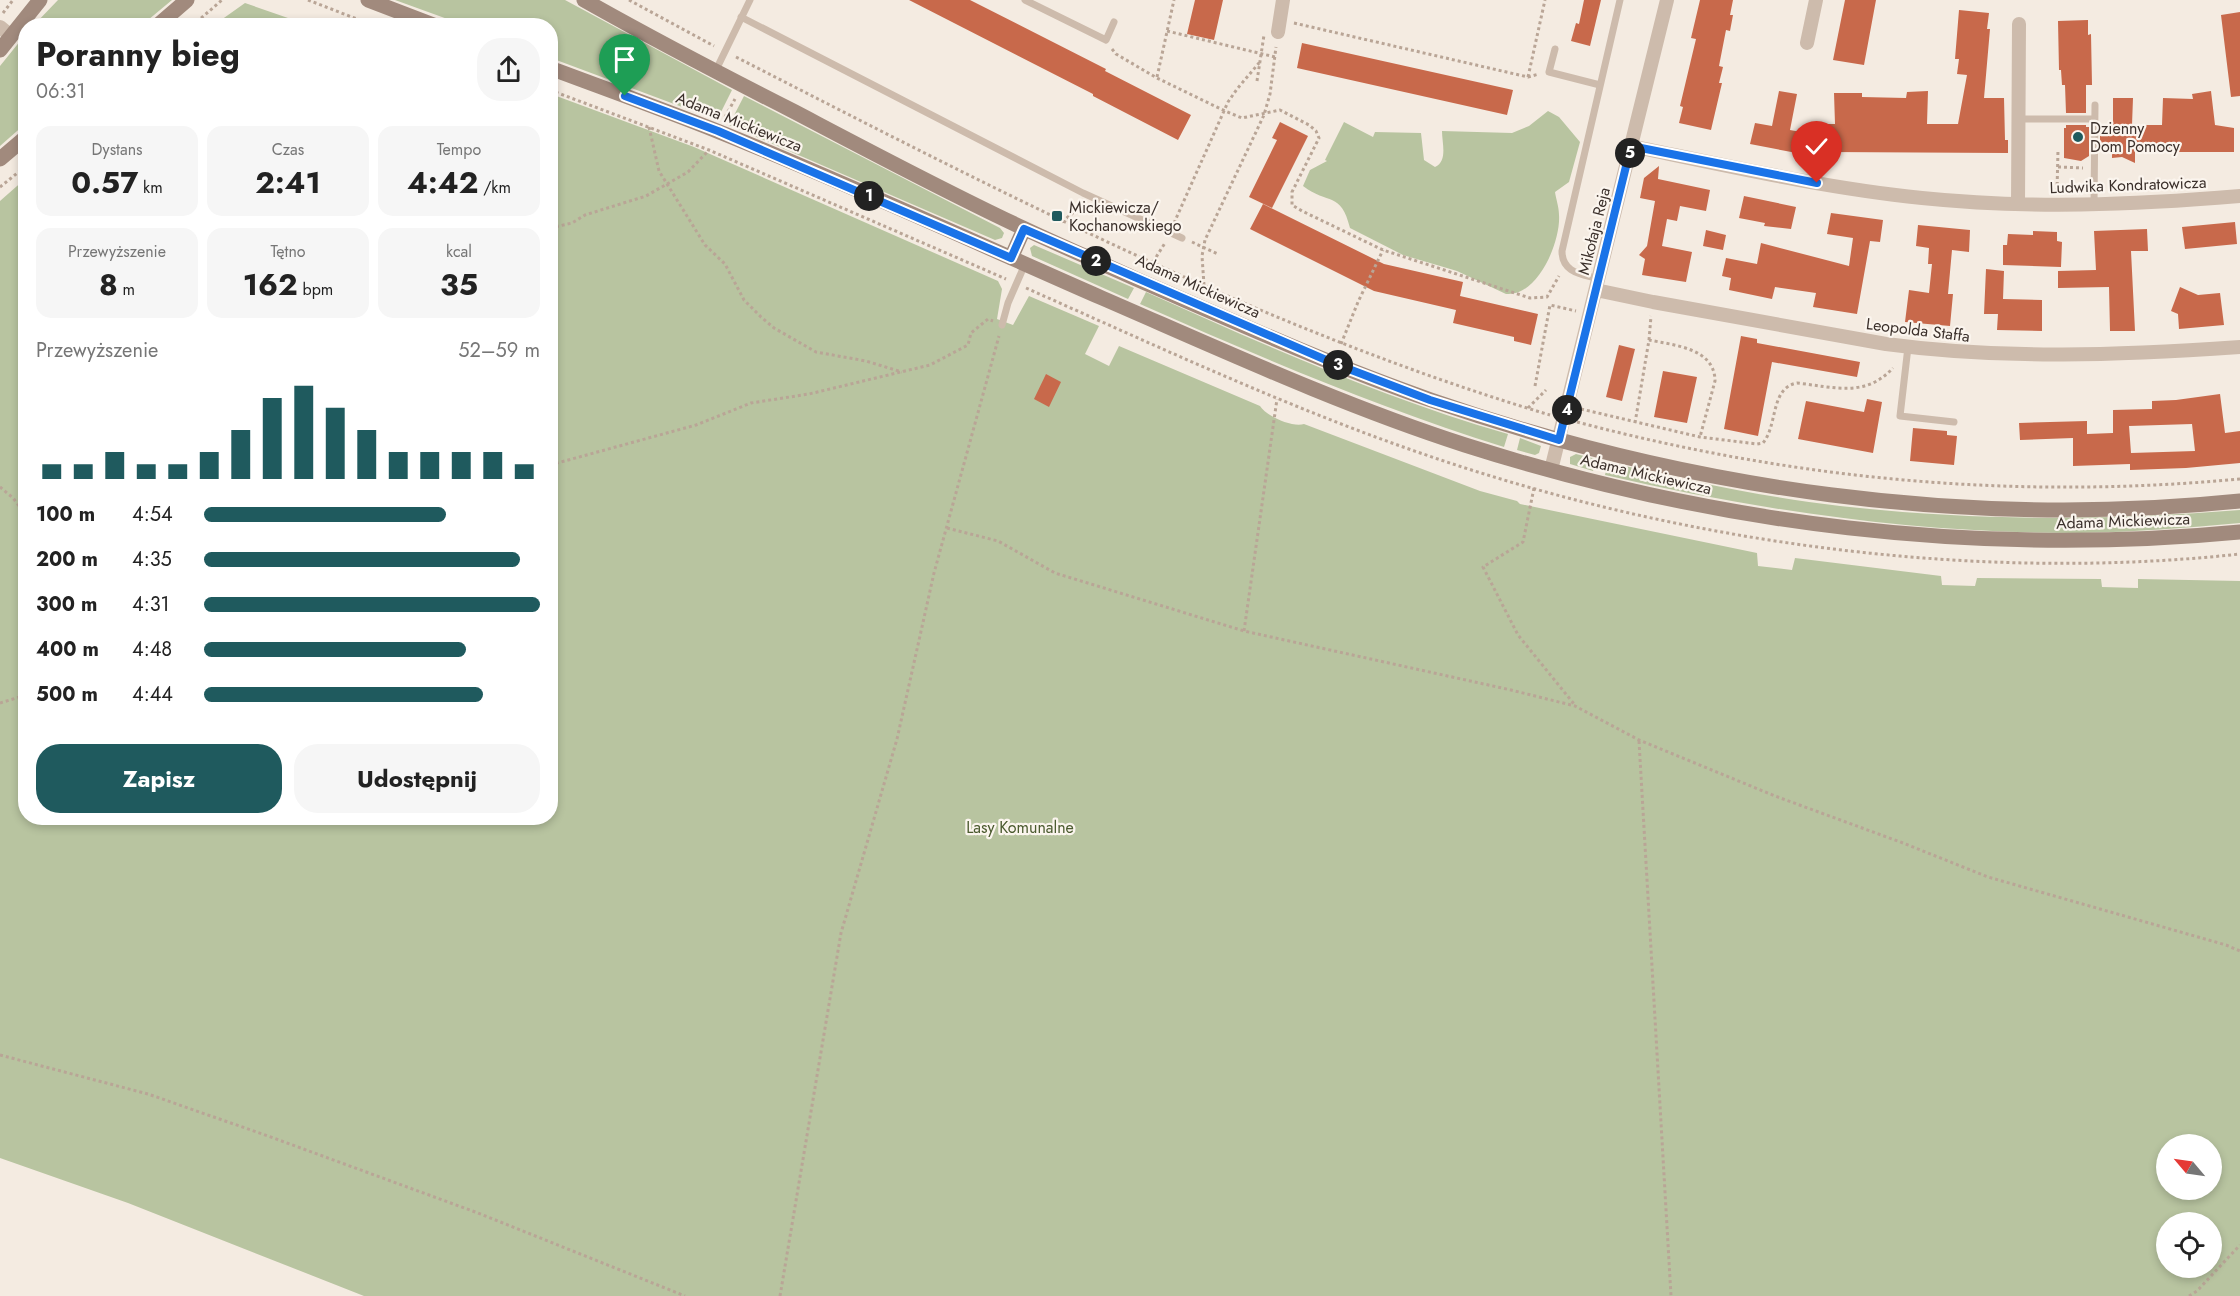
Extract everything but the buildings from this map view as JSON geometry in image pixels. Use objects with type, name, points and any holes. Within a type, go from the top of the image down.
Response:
[{"type":"street","points":[[20,18],[40,0]]},
{"type":"street","points":[[166,18],[187,0]]},
{"type":"street","points":[[368,0],[415,18]]},
{"type":"street","name":"Adama Mickiewicza","points":[[584,0],[742,85],[1024,229],[1333,363],[1430,400],[1559,440],[1723,478],[1811,493],[1900,503],[1973,508],[2079,510],[2240,501]]},
{"type":"street","points":[[1279,26],[1283,0]]},
{"type":"street","name":"Mikołaja Reja","points":[[1551,470],[1667,0]]},
{"type":"street","points":[[1808,43],[1816,0]]},
{"type":"street","points":[[0,50],[6,31],[18,20]]},
{"type":"street","points":[[2018,204],[2019,24]]},
{"type":"street","name":"Adama Mickiewicza","points":[[558,71],[718,131],[1245,361],[1341,400],[1453,441],[1551,470],[1671,500],[1740,514],[1872,532],[2034,541],[2178,537],[2240,532]]},
{"type":"street","points":[[0,159],[18,144]]},
{"type":"street","name":"Ludwika Kondratowicza","points":[[1631,146],[1817,183],[1935,199],[2018,204],[2094,205],[2150,204],[2240,196]]},
{"type":"street","points":[[1018,261],[1024,229]]},
{"type":"street","name":"Leopolda Staffa","points":[[1598,284],[1653,302],[1904,347],[1989,354],[2103,355],[2240,347]]},
{"type":"lane","points":[[716,71],[750,0]]},
{"type":"lane","points":[[1025,0],[1106,40],[1114,22]]},
{"type":"lane","points":[[1598,284],[1565,266],[1562,251],[1620,0]]},
{"type":"lane","points":[[741,17],[1093,197],[1182,238]]},
{"type":"lane","points":[[1555,49],[1550,72],[1600,85]]},
{"type":"lane","points":[[2094,205],[2095,105]]},
{"type":"lane","points":[[2018,119],[2094,119]]},
{"type":"lane","points":[[1002,326],[1018,261]]},
{"type":"lane","points":[[1904,347],[1900,416],[1954,422]]},
{"type":"path","points":[[0,17],[13,0]]},
{"type":"path","points":[[201,18],[222,0]]},
{"type":"path","points":[[308,0],[354,18]]},
{"type":"path","points":[[629,0],[916,150],[1062,222],[1341,344],[1528,408],[1635,423],[1700,437],[1763,443],[1773,427],[1779,397],[1786,387],[1797,383],[1854,389],[1865,386],[1878,381],[1894,366],[1904,347]]},
{"type":"path","points":[[1157,78],[1174,0]]},
{"type":"path","points":[[1528,77],[1545,0]]},
{"type":"path","points":[[1204,285],[1202,247],[1265,113],[1270,94],[1279,26]]},
{"type":"path","points":[[1257,81],[1265,34],[1279,26],[1528,77],[1550,72]]},
{"type":"path","points":[[1167,32],[1275,57]]},
{"type":"path","points":[[1106,40],[1116,54],[1157,78],[1225,111],[1242,118],[1280,110],[1316,131],[1319,138],[1292,192],[1292,204],[1383,250],[1530,298],[1547,297]]},
{"type":"path","points":[[1153,262],[1170,232],[1225,111],[1237,89],[1259,63]]},
{"type":"path","points":[[558,227],[572,224],[585,215],[646,196],[688,172],[710,150],[742,85]]},
{"type":"path","points":[[650,127],[659,171],[705,245],[725,264],[744,300],[774,328],[816,352],[866,361],[903,372]]},
{"type":"path","points":[[2057,193],[2058,150]]},
{"type":"path","points":[[2058,167],[2094,168]]},
{"type":"path","points":[[0,187],[18,172]]},
{"type":"path","points":[[1062,222],[1093,197]]},
{"type":"path","points":[[1182,238],[1218,254]]},
{"type":"path","points":[[1341,344],[1383,250]]},
{"type":"path","points":[[1547,297],[1565,266]]},
{"type":"path","points":[[1021,295],[1030,290]]},
{"type":"path","points":[[1535,386],[1550,305],[1547,297]]},
{"type":"path","points":[[1635,423],[1653,302]]},
{"type":"path","points":[[1550,305],[1578,311]]},
{"type":"path","points":[[558,463],[696,425],[751,403],[809,394],[930,365],[968,345],[971,333],[988,320],[1002,326],[934,573],[897,739],[842,933],[780,1296]]},
{"type":"path","points":[[1649,340],[1688,349],[1702,356],[1713,366],[1715,381],[1700,437]]},
{"type":"path","points":[[1528,408],[1546,390]]},
{"type":"path","points":[[1244,631],[1277,398]]},
{"type":"path","points":[[1566,412],[1609,431],[1710,453],[1887,480],[1972,486],[2042,487],[2130,486],[2240,479]]},
{"type":"path","points":[[0,487],[18,505]]},
{"type":"path","points":[[1534,488],[1523,542],[1483,567],[1518,635],[1575,706]]},
{"type":"path","points":[[946,528],[998,541],[1055,573],[1244,631],[1575,706],[1639,740],[1775,796],[1988,877],[2226,945],[2240,951]]},
{"type":"path","points":[[0,704],[18,698]]},
{"type":"path","points":[[1639,740],[1671,1296]]},
{"type":"path","points":[[0,1054],[148,1094],[268,1136],[478,1213],[685,1296]]},
{"type":"path","points":[[2189,1296],[2197,1291],[2240,1245]]},
{"type":"green space","points":[[58,0],[172,0],[150,18],[41,18]]},
{"type":"green space","points":[[395,0],[565,0],[732,90],[717,120],[558,61],[558,18],[445,18]]},
{"type":"green space","points":[[245,3],[288,18],[224,18]]},
{"type":"green space","points":[[18,44],[18,130],[0,146],[0,66]]},
{"type":"green space","points":[[744,96],[1000,228],[1004,233],[1002,238],[995,240],[729,125]]},
{"type":"green space","name":"Lasy Komunalne","points":[[558,97],[694,147],[998,281],[1002,289],[997,319],[1013,325],[1029,296],[1099,326],[1085,354],[1109,366],[1119,346],[1260,406],[1268,414],[1280,420],[1299,425],[1304,424],[1520,504],[1757,553],[1758,566],[1792,570],[1795,558],[1941,576],[1942,585],[1975,586],[1977,578],[2101,579],[2102,587],[2138,588],[2138,579],[2240,581],[2240,1296],[364,1296],[128,1203],[0,1158],[0,201],[18,185],[18,825],[558,825]]},
{"type":"green space","points":[[1548,111],[1559,117],[1580,142],[1569,182],[1555,192],[1559,226],[1552,252],[1537,277],[1528,287],[1518,293],[1506,294],[1457,271],[1403,255],[1350,228],[1338,203],[1303,186],[1310,170],[1327,161],[1325,160],[1344,122],[1373,137],[1375,132],[1421,133],[1424,160],[1435,167],[1442,161],[1443,156],[1442,131],[1512,133],[1529,126]]},
{"type":"green space","points":[[1034,245],[1134,288],[1128,299],[1032,256],[1030,248]]},
{"type":"green space","points":[[1146,292],[1279,351],[1370,387],[1461,420],[1508,434],[1504,447],[1366,399],[1185,324],[1140,304]]},
{"type":"green space","points":[[1520,438],[1541,446],[1539,453],[1535,455],[1517,450]]},
{"type":"green space","points":[[1576,454],[1596,459],[1593,471],[1570,464],[1570,457]]},
{"type":"green space","points":[[1608,462],[1753,493],[1890,511],[1990,517],[2090,518],[2240,510],[2240,523],[2160,530],[2081,533],[1901,525],[1782,509],[1664,488],[1605,475]]},
{"type":"place","name":"Dzienny Dom Pomocy","points":[[2078,137]]},
{"type":"place","name":"Mickiewicza/ Kochanowskiego","points":[[1057,216]]},
{"type":"route","points":[[625,96],[718,131],[1011,258],[1024,229],[1333,363],[1430,400],[1559,440],[1631,146],[1817,183]]}]
